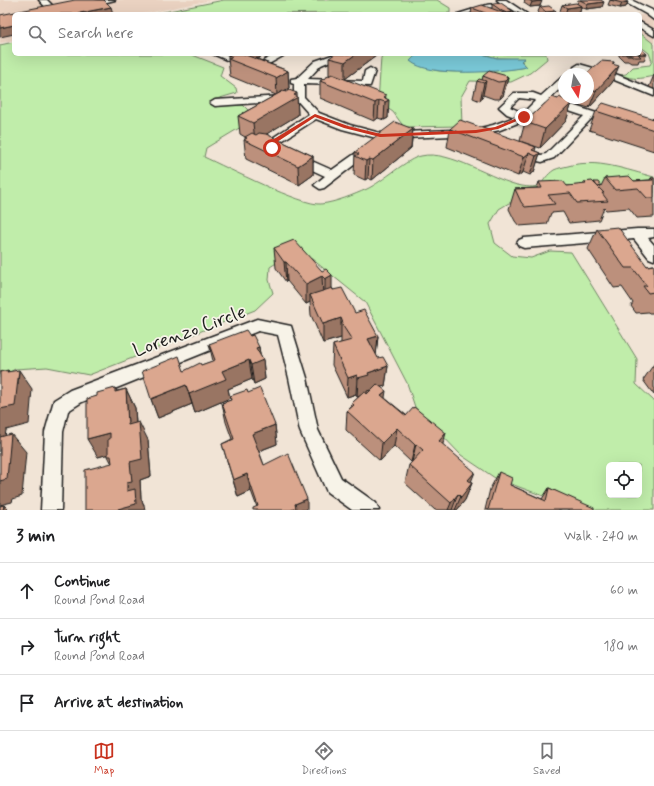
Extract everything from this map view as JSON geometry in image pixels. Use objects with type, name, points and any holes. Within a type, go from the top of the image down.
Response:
[{"type":"street","points":[[43,0],[58,10],[50,12]]},
{"type":"street","points":[[83,4],[111,0]]},
{"type":"street","points":[[501,0],[520,12]]},
{"type":"street","points":[[624,0],[652,14]]},
{"type":"street","points":[[472,12],[487,7],[508,5]]},
{"type":"street","points":[[642,25],[654,34]]},
{"type":"street","points":[[222,56],[269,73]]},
{"type":"street","points":[[255,68],[279,56]]},
{"type":"street","points":[[338,56],[318,63],[299,82],[300,99],[315,116],[346,127],[380,136],[476,132],[496,128],[524,117],[558,85]]},
{"type":"street","points":[[579,56],[579,67],[615,77],[654,93]]},
{"type":"street","points":[[282,78],[299,82],[367,84],[370,70]]},
{"type":"street","points":[[524,117],[511,112],[504,107],[517,95],[528,94],[618,124]]},
{"type":"street","points":[[215,103],[300,99]]},
{"type":"street","points":[[511,150],[537,159],[550,156],[590,115]]},
{"type":"street","points":[[315,116],[271,143],[272,148],[333,175]]},
{"type":"street","points":[[476,132],[484,140],[490,142]]},
{"type":"street","points":[[320,185],[371,147],[380,136]]},
{"type":"street","points":[[524,243],[654,233]]},
{"type":"street","points":[[637,234],[654,255]]},
{"type":"street","name":"Lorenzo Circle","points":[[51,510],[54,432],[60,406],[76,396],[213,340],[257,324],[285,330],[298,378],[309,431],[334,485],[369,510]]},
{"type":"shaded area","points":[[0,0],[211,0],[153,12],[12,12],[12,40],[0,43]]},
{"type":"shaded area","points":[[654,14],[654,44],[642,35],[642,15]]},
{"type":"green space","points":[[224,0],[437,0],[450,8],[450,12],[164,12]]},
{"type":"green space","points":[[642,35],[654,44],[654,76],[630,78],[620,75],[626,74],[633,67],[650,65],[652,61],[649,53],[642,48]]},
{"type":"green space","points":[[12,42],[12,56],[195,56],[223,67],[220,76],[236,88],[237,93],[213,100],[212,105],[243,105],[256,118],[206,148],[204,157],[281,193],[311,203],[327,203],[351,196],[373,186],[409,161],[421,156],[432,155],[458,161],[511,183],[530,187],[539,185],[554,170],[589,163],[622,168],[654,177],[654,193],[509,203],[499,209],[490,224],[495,243],[512,256],[531,258],[550,251],[571,252],[637,359],[636,384],[654,401],[654,510],[581,510],[495,478],[461,455],[415,407],[407,383],[365,302],[312,259],[300,255],[281,260],[270,267],[269,280],[273,293],[255,310],[89,375],[47,367],[15,369],[0,378],[0,45]]},
{"type":"green space","points":[[382,56],[414,56],[431,69],[448,72],[493,71],[527,67],[521,60],[524,59],[497,58],[490,56],[546,56],[547,59],[530,73],[511,82],[470,81],[461,97],[462,126],[404,127],[393,112],[378,102]]},
{"type":"water","points":[[415,56],[490,56],[497,58],[525,58],[521,61],[527,67],[501,71],[449,72],[433,70],[419,66],[410,61]]},
{"type":"building","points":[[75,0],[104,0],[111,7],[85,12],[15,12]]},
{"type":"building","points":[[529,0],[540,0],[542,1],[532,2]]},
{"type":"building","points":[[580,0],[601,0],[604,2],[588,4]]},
{"type":"building","points":[[610,0],[623,0],[628,2],[622,3]]},
{"type":"building","points":[[501,3],[514,12],[504,12],[492,4]]},
{"type":"building","points":[[576,3],[581,6],[567,8],[562,5]]},
{"type":"building","points":[[482,5],[501,12],[483,12],[472,8]]},
{"type":"building","points":[[549,6],[556,11],[546,12],[540,7]]},
{"type":"building","points":[[12,13],[12,25],[0,28],[0,15]]},
{"type":"building","points":[[642,50],[647,54],[642,54]]},
{"type":"building","points":[[230,56],[248,56],[288,71],[276,78],[228,59],[232,57]]},
{"type":"building","points":[[332,56],[353,56],[345,62],[329,58]]},
{"type":"building","points":[[601,61],[614,62],[612,64],[619,66],[596,91],[594,90],[593,68]]},
{"type":"building","points":[[489,71],[507,76],[506,78],[508,78],[505,81],[498,82],[483,76]]},
{"type":"building","points":[[332,74],[386,95],[383,97],[389,100],[385,102],[379,100],[375,103],[320,81]]},
{"type":"building","points":[[479,79],[486,81],[484,83],[477,81]]},
{"type":"building","points":[[289,90],[297,93],[294,95],[298,97],[253,123],[238,116],[283,91],[286,92]]},
{"type":"building","points":[[552,97],[558,99],[558,104],[571,104],[545,129],[525,122]]},
{"type":"building","points":[[603,103],[654,119],[654,130],[596,111]]},
{"type":"building","points":[[460,120],[536,147],[532,150],[540,153],[536,156],[529,153],[524,157],[450,129]]},
{"type":"building","points":[[395,122],[413,129],[373,160],[369,159],[366,161],[355,156],[359,154],[355,152]]},
{"type":"building","points":[[252,133],[256,135],[259,133],[266,134],[313,156],[298,166],[244,140],[247,138],[245,137]]},
{"type":"building","points":[[629,176],[634,181],[653,180],[651,178],[654,178],[654,198],[647,198],[638,188],[615,190],[605,178]]},
{"type":"building","points":[[563,181],[567,186],[586,184],[584,182],[592,181],[604,193],[602,193],[608,201],[577,203],[570,193],[548,195],[555,204],[525,207],[515,189],[542,188],[539,182]]},
{"type":"building","points":[[594,182],[598,182],[601,186],[598,187]]},
{"type":"building","points":[[618,227],[647,266],[654,265],[654,292],[648,293],[643,286],[647,286],[633,268],[625,268],[597,229]]},
{"type":"building","points":[[294,240],[322,271],[326,269],[332,275],[325,279],[322,276],[306,284],[286,262],[284,262],[274,248]]},
{"type":"building","points":[[332,288],[333,290],[342,288],[355,313],[364,310],[378,336],[368,339],[378,358],[383,357],[388,366],[368,373],[369,375],[358,378],[357,375],[348,378],[333,345],[352,340],[341,323],[343,323],[341,318],[323,324],[310,295]]},
{"type":"building","points":[[246,330],[250,336],[253,335],[259,347],[256,348],[263,360],[251,365],[249,360],[222,371],[226,379],[189,394],[186,385],[151,399],[142,371],[179,356],[184,371],[200,363],[201,365],[215,360],[209,344]]},
{"type":"building","points":[[8,370],[7,372],[19,370],[15,406],[0,409],[0,372]]},
{"type":"building","points":[[377,384],[386,391],[381,395],[406,416],[414,407],[446,433],[439,441],[475,472],[468,480],[472,483],[461,497],[458,494],[451,503],[409,465],[423,450],[416,444],[415,445],[397,428],[382,443],[347,411],[354,405],[352,403],[364,392],[367,394]]},
{"type":"building","points":[[115,388],[115,392],[126,389],[128,425],[139,422],[142,459],[130,462],[132,482],[127,483],[127,491],[135,489],[136,504],[118,510],[85,510],[85,470],[112,463],[111,456],[108,456],[108,439],[110,439],[110,433],[87,439],[87,399],[97,396],[97,393]]},
{"type":"building","points":[[260,388],[275,425],[252,434],[264,465],[288,453],[307,499],[295,504],[296,508],[291,510],[253,510],[253,508],[258,506],[247,474],[233,480],[222,444],[234,439],[222,403],[231,400],[230,396],[247,390],[248,393]]},
{"type":"building","points":[[11,434],[7,479],[0,481],[0,437]]},
{"type":"building","points":[[499,472],[512,478],[510,485],[546,501],[549,488],[594,508],[594,510],[488,510]]},
{"type":"building","points":[[4,505],[3,510],[0,510],[0,506]]},
{"type":"route","points":[[272,148],[271,143],[315,116],[346,127],[380,136],[476,132],[496,128],[524,117]]}]
